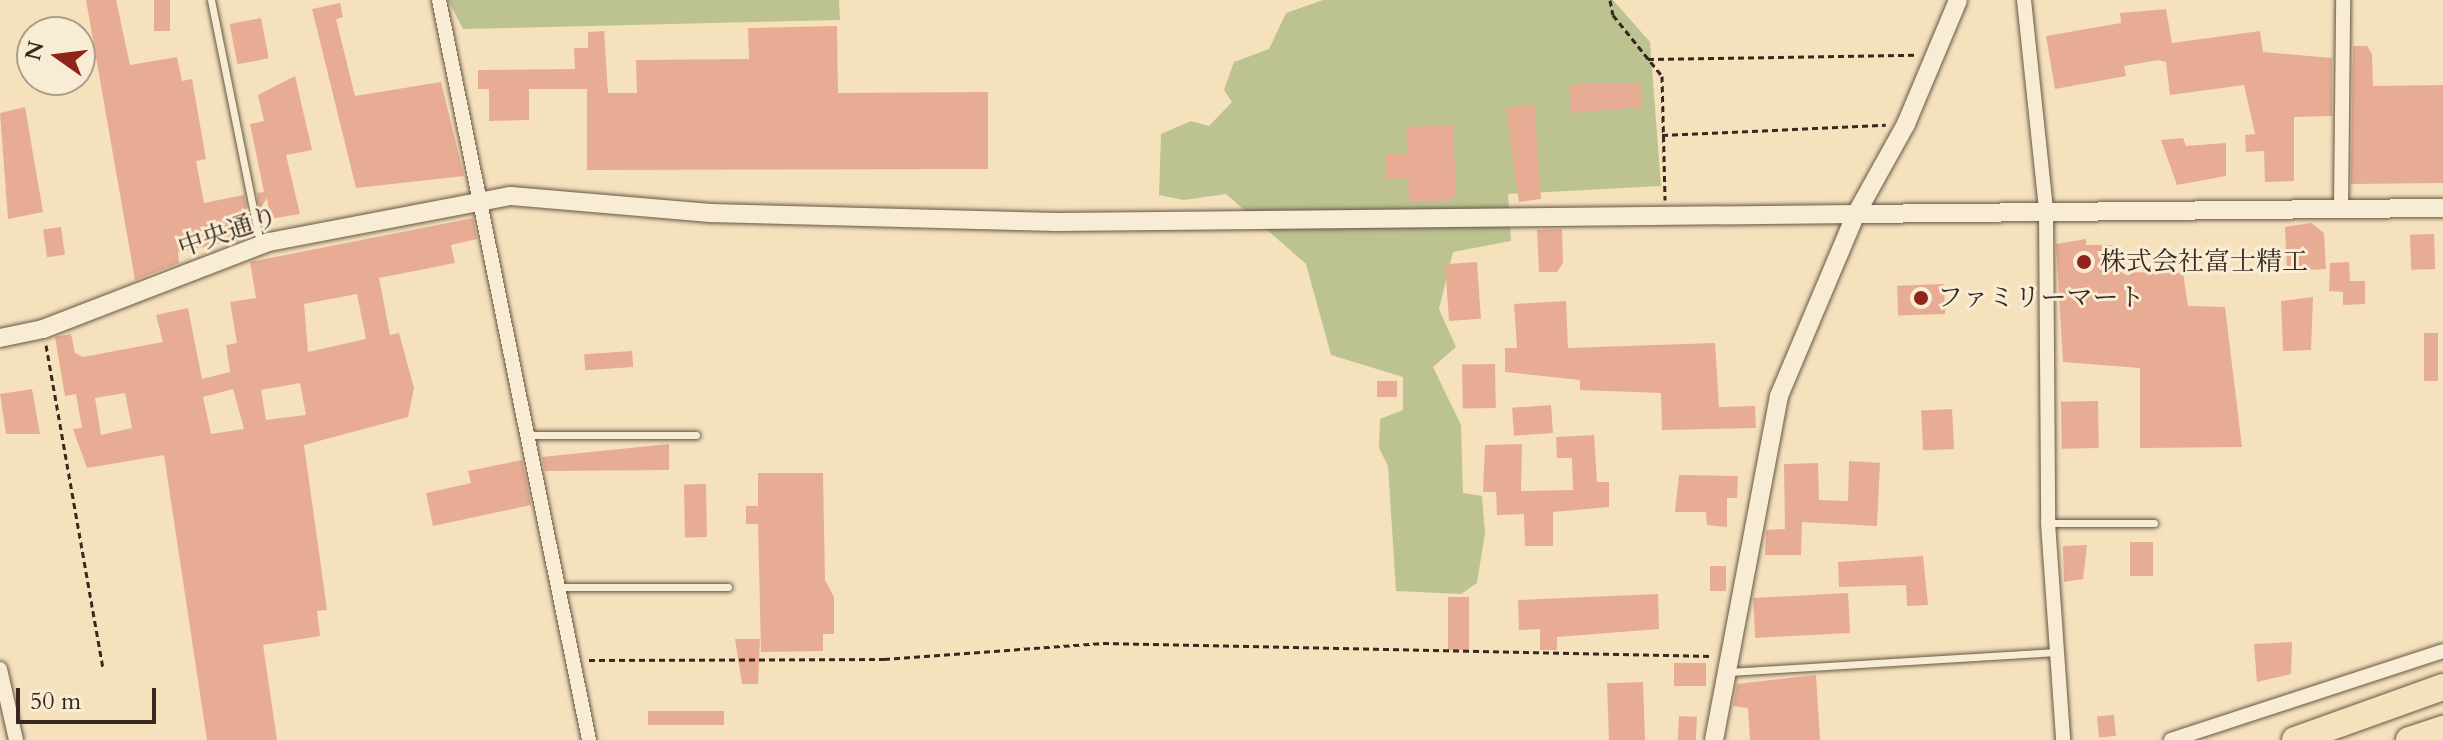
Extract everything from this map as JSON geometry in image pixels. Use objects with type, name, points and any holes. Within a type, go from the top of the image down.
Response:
[{"type":"highway","points":[[2295,740],[2443,687]]},
{"type":"highway","points":[[2409,740],[2443,729]]},
{"type":"street","points":[[439,0],[589,740]]},
{"type":"street","points":[[1714,740],[1725,664],[1779,396],[1856,214],[1906,124],[1958,0]]},
{"type":"street","points":[[2024,0],[2046,209],[2048,523],[2063,740]]},
{"type":"street","points":[[2341,208],[2343,0]]},
{"type":"street","name":"中央通り","points":[[0,338],[43,329],[260,245],[480,199],[1040,222],[1856,214],[2046,209],[2443,208]]},
{"type":"street","points":[[2171,740],[2443,651]]},
{"type":"street","points":[[0,669],[16,740]]},
{"type":"lane","points":[[211,0],[260,245]]},
{"type":"lane","points":[[528,435],[696,435]]},
{"type":"lane","points":[[2048,523],[2154,523]]},
{"type":"lane","points":[[559,587],[728,587]]},
{"type":"lane","points":[[1725,664],[2057,652]]},
{"type":"path","points":[[1610,0],[1613,15],[1662,76],[1665,215]]},
{"type":"path","points":[[1648,59],[1934,54]]},
{"type":"path","points":[[1662,135],[1906,124]]},
{"type":"path","points":[[43,329],[103,668]]},
{"type":"path","points":[[574,660],[884,659],[1103,643],[1725,664]]},
{"type":"green space","points":[[448,0],[839,0],[840,20],[463,29]]},
{"type":"green space","points":[[1323,0],[1613,0],[1650,42],[1661,186],[1508,194],[1511,241],[1453,252],[1439,309],[1456,347],[1433,367],[1461,425],[1463,493],[1482,496],[1485,533],[1477,583],[1461,594],[1396,591],[1388,466],[1379,448],[1380,419],[1403,410],[1403,377],[1331,355],[1306,264],[1226,194],[1184,200],[1159,195],[1161,134],[1191,121],[1209,126],[1232,102],[1224,90],[1234,62],[1269,49],[1286,13]]},
{"type":"building","points":[[86,0],[116,0],[130,65],[177,57],[182,81],[192,79],[206,159],[196,161],[204,203],[244,195],[250,224],[239,240],[178,252],[179,263],[135,280],[96,57],[96,16],[89,16]]},
{"type":"building","points":[[154,0],[170,0],[170,31],[154,31]]},
{"type":"building","points":[[340,3],[343,17],[336,19],[355,96],[441,82],[464,176],[356,188],[312,9]]},
{"type":"building","points":[[2166,9],[2172,43],[2260,31],[2263,52],[2332,58],[2332,116],[2294,117],[2294,181],[2265,182],[2264,151],[2246,152],[2245,135],[2255,134],[2244,85],[2170,95],[2166,62],[2158,60],[2124,66],[2126,76],[2055,89],[2046,36],[2121,23],[2120,13]]},
{"type":"building","points":[[261,18],[269,58],[237,64],[230,24]]},
{"type":"building","points":[[837,26],[838,93],[988,92],[988,169],[587,170],[587,89],[529,89],[529,120],[489,121],[489,89],[478,89],[478,70],[575,69],[574,48],[588,48],[588,32],[604,31],[608,93],[637,93],[636,60],[749,59],[748,28]]},
{"type":"building","points":[[2353,46],[2367,46],[2372,54],[2373,86],[2443,85],[2443,183],[2351,184]]},
{"type":"building","points":[[295,76],[312,150],[286,155],[300,214],[270,219],[267,198],[260,209],[257,193],[264,192],[250,124],[264,121],[258,95]]},
{"type":"building","points":[[1640,84],[1642,107],[1571,113],[1569,85]]},
{"type":"building","points":[[1534,104],[1541,199],[1519,202],[1506,108]]},
{"type":"building","points":[[25,107],[43,212],[8,219],[0,113]]},
{"type":"building","points":[[1453,125],[1456,194],[1448,201],[1409,202],[1408,178],[1386,179],[1385,153],[1407,153],[1406,127]]},
{"type":"building","points":[[2183,138],[2186,146],[2226,143],[2226,176],[2177,185],[2161,140]]},
{"type":"building","points":[[473,218],[477,239],[451,245],[455,263],[379,278],[390,335],[399,333],[414,388],[408,417],[304,445],[327,610],[317,611],[320,636],[263,645],[277,740],[207,740],[164,455],[87,468],[73,429],[82,428],[76,394],[65,396],[55,337],[71,334],[75,353],[83,357],[163,342],[156,315],[188,308],[202,379],[230,372],[226,345],[237,343],[230,302],[256,298],[250,262]],"holes":[[[357,294],[366,339],[308,352],[304,304]],[[300,383],[306,415],[266,420],[261,390]],[[233,389],[244,429],[211,434],[203,397]],[[125,393],[132,428],[101,435],[95,398]]]},
{"type":"building","points":[[2311,223],[2324,233],[2326,269],[2287,271],[2285,227]]},
{"type":"building","points":[[61,227],[65,255],[47,257],[43,230]]},
{"type":"building","points":[[1562,229],[1563,263],[1557,272],[1539,272],[1537,230]]},
{"type":"building","points":[[2434,234],[2435,269],[2411,270],[2410,235]]},
{"type":"building","points":[[2086,239],[2086,245],[2115,245],[2115,272],[2183,273],[2188,306],[2225,307],[2242,447],[2140,448],[2140,368],[2063,362],[2056,244]]},
{"type":"building","points":[[1477,262],[1481,319],[1449,321],[1445,264]]},
{"type":"building","points":[[2349,262],[2350,281],[2365,281],[2365,304],[2343,305],[2343,292],[2329,291],[2330,263]]},
{"type":"building","points":[[1944,284],[1945,314],[1898,316],[1897,286]]},
{"type":"building","points":[[2313,297],[2311,350],[2283,351],[2281,301]]},
{"type":"building","points":[[1566,301],[1568,348],[1715,343],[1719,407],[1755,406],[1756,428],[1662,430],[1661,393],[1580,390],[1580,380],[1505,372],[1505,348],[1517,348],[1514,304]]},
{"type":"building","points":[[2424,333],[2438,333],[2438,381],[2424,381]]},
{"type":"building","points":[[632,351],[633,367],[585,370],[584,354]]},
{"type":"building","points":[[1495,364],[1496,408],[1463,409],[1462,365]]},
{"type":"building","points":[[1377,381],[1397,381],[1397,397],[1377,397]]},
{"type":"building","points":[[32,389],[40,434],[6,434],[0,394]]},
{"type":"building","points":[[2098,401],[2099,448],[2062,449],[2061,402]]},
{"type":"building","points":[[1551,405],[1553,433],[1514,436],[1512,408]]},
{"type":"building","points":[[1952,409],[1954,449],[1923,451],[1921,411]]},
{"type":"building","points":[[1594,435],[1597,482],[1609,482],[1609,507],[1553,512],[1553,546],[1525,546],[1524,514],[1497,515],[1496,492],[1483,492],[1485,445],[1522,444],[1521,491],[1573,490],[1572,458],[1557,458],[1556,437]]},
{"type":"building","points":[[669,444],[669,470],[545,471],[542,457]]},
{"type":"building","points":[[522,460],[531,505],[433,526],[426,493],[471,483],[468,471]]},
{"type":"building","points":[[1849,461],[1880,463],[1877,526],[1802,522],[1801,555],[1765,555],[1766,530],[1785,529],[1784,464],[1818,463],[1819,500],[1848,501]]},
{"type":"building","points":[[758,473],[823,473],[825,580],[834,597],[834,634],[823,634],[823,651],[761,652],[758,524],[746,524],[746,506],[758,506]]},
{"type":"building","points":[[1679,475],[1738,476],[1737,498],[1727,498],[1727,527],[1707,525],[1706,512],[1675,512]]},
{"type":"building","points":[[684,484],[706,484],[707,537],[685,537]]},
{"type":"building","points":[[2130,542],[2153,542],[2153,576],[2130,576]]},
{"type":"building","points":[[2087,545],[2083,579],[2064,582],[2063,546]]},
{"type":"building","points":[[1923,556],[1928,605],[1907,606],[1906,585],[1839,587],[1838,562]]},
{"type":"building","points":[[1710,566],[1726,566],[1726,591],[1710,591]]},
{"type":"building","points":[[1848,593],[1850,633],[1755,638],[1753,598]]},
{"type":"building","points":[[1658,594],[1659,629],[1557,637],[1557,650],[1540,650],[1540,629],[1519,630],[1518,600]]},
{"type":"building","points":[[1448,597],[1469,597],[1469,650],[1448,650]]},
{"type":"building","points":[[735,639],[760,639],[758,684],[742,684]]},
{"type":"building","points":[[2292,642],[2291,674],[2257,682],[2254,644]]},
{"type":"building","points":[[1674,663],[1706,663],[1706,686],[1674,686]]},
{"type":"building","points":[[1816,675],[1820,740],[1750,740],[1748,708],[1733,706],[1737,684]]},
{"type":"building","points":[[1643,682],[1645,740],[1609,740],[1607,683]]},
{"type":"building","points":[[648,711],[724,711],[724,725],[648,725]]},
{"type":"building","points":[[2114,715],[2116,736],[2099,737],[2097,716]]},
{"type":"building","points":[[1679,716],[1697,717],[1696,740],[1678,740]]},
{"type":"place","name":"株式会社富士精工","points":[[2084,262]]},
{"type":"place","name":"ファミリーマート","points":[[1921,298]]}]
